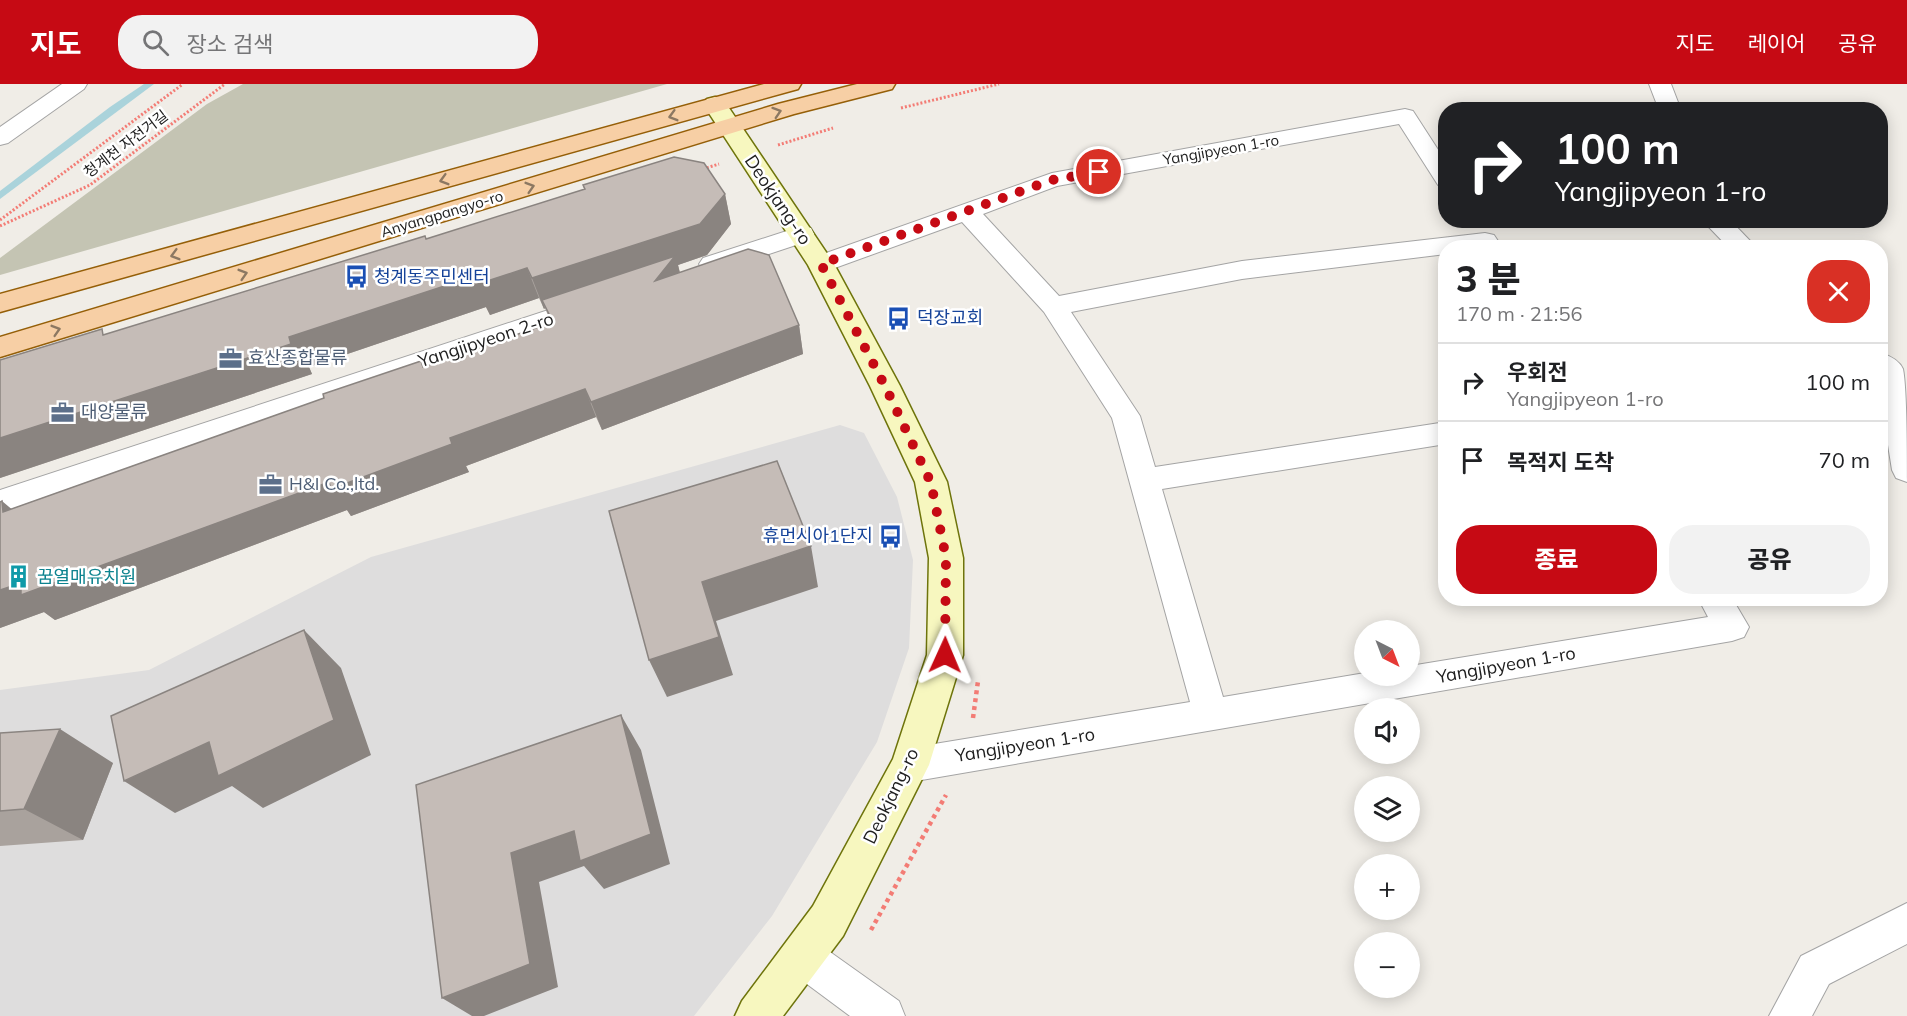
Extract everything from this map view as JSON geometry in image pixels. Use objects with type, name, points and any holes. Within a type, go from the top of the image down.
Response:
[{"type":"main road","name":"Anyangpangyo-ro","points":[[0,303],[731,129],[790,84]]},
{"type":"main road","name":"Anyangpangyo-ro","points":[[0,347],[731,129],[786,110],[884,84]]},
{"type":"street","points":[[0,138],[76,84]]},
{"type":"street","points":[[1660,84],[1667,102]]},
{"type":"street","name":"Yangjipyeon 1-ro","points":[[821,264],[1052,180],[1405,116],[1438,168]]},
{"type":"street","name":"Deokjang-ro","points":[[731,129],[821,264],[885,386],[931,483],[946,558],[945,655],[910,765],[828,921],[757,1016]]},
{"type":"street","points":[[966,211],[1053,306],[1126,416],[1211,714]]},
{"type":"street","points":[[1723,228],[1736,240]]},
{"type":"street","points":[[689,272],[802,234]]},
{"type":"street","points":[[1454,240],[1482,236]]},
{"type":"street","points":[[1053,306],[1242,270],[1438,242]]},
{"type":"street","name":"Yangjipyeon 2-ro","points":[[0,502],[610,298]]},
{"type":"street","points":[[1888,369],[1907,470]]},
{"type":"street","points":[[1144,480],[1438,434]]},
{"type":"street","name":"Yangjipyeon 1-ro","points":[[910,765],[1732,627],[1719,606]]},
{"type":"street","points":[[1790,1016],[1815,970],[1907,923]]},
{"type":"street","points":[[802,956],[884,1016]]},
{"type":"path","points":[[0,220],[183,84]]},
{"type":"path","name":"청계천 자전거길","points":[[0,225],[90,184],[225,84]]},
{"type":"path","points":[[894,109],[999,84]]},
{"type":"path","points":[[692,172],[731,129],[838,126]]},
{"type":"shaded area","points":[[243,84],[667,84],[0,275],[0,258],[207,104]]},
{"type":"shaded area","points":[[840,425],[864,433],[897,497],[913,560],[909,648],[877,742],[772,916],[694,1016],[0,1016],[0,690],[149,670],[371,557]]},
{"type":"building","points":[[674,157],[704,163],[725,194],[700,224],[532,278],[527,268],[475,285],[472,277],[289,337],[291,344],[0,438],[0,360],[102,329],[103,335],[425,236],[426,239],[585,189],[583,185]]},
{"type":"building","points":[[748,249],[769,255],[799,325],[591,402],[585,389],[450,438],[452,444],[331,489],[329,482],[21,595],[21,583],[0,590],[0,502],[2,501],[3,512],[324,398],[323,394],[421,361],[423,367],[553,322],[542,300],[675,256],[655,281]]},
{"type":"building","points":[[777,461],[811,546],[702,582],[719,637],[649,660],[609,511]]},
{"type":"building","points":[[304,630],[334,720],[218,776],[209,742],[124,781],[111,716]]},
{"type":"building","points":[[621,715],[651,834],[580,861],[574,831],[511,853],[530,964],[442,998],[416,785]]},
{"type":"building","points":[[60,729],[24,809],[0,811],[0,733]]},
{"type":"waterway","points":[[0,196],[113,109],[150,84]]},
{"type":"place","name":"청계동주민센터","points":[[356,277]]},
{"type":"place","name":"덕장교회","points":[[899,318]]},
{"type":"place","name":"효산종합물류","points":[[230,358]]},
{"type":"place","name":"대양물류","points":[[63,412]]},
{"type":"place","name":"H&I Co.,ltd.","points":[[271,484]]},
{"type":"place","name":"휴먼시아1단지","points":[[891,536]]},
{"type":"place","name":"꿈열매유치원","points":[[19,577]]},
{"type":"route","points":[[945,655],[946,558],[931,483],[885,386],[821,264],[1052,180],[1099,172]]}]
